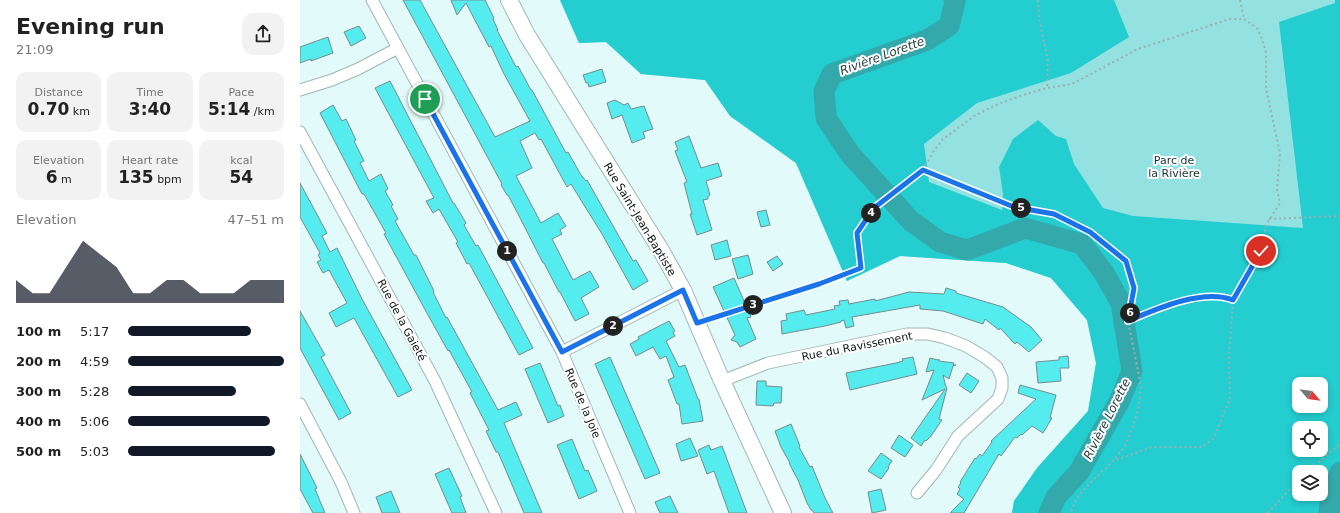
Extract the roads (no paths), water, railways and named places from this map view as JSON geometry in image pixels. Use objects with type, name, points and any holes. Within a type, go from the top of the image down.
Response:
[{"type":"street","name":"Rue de la Joie","points":[[372,0],[562,352],[630,513]]},
{"type":"street","name":"Rue Saint-Jean-Baptiste","points":[[509,0],[527,35],[662,252],[683,290],[722,381],[783,513]]},
{"type":"street","points":[[300,90],[332,80],[358,69],[398,48]]},
{"type":"street","name":"Rue de la Gaieté","points":[[300,132],[435,381],[496,513]]},
{"type":"street","points":[[562,352],[683,290]]},
{"type":"street","name":"Rue du Ravissement","points":[[722,381],[768,363],[907,334],[928,334],[945,338],[966,346],[998,367],[1002,378],[1002,388],[998,399],[991,407],[958,436],[936,470],[917,493]]},
{"type":"street","points":[[300,404],[341,482],[354,513]]},
{"type":"waterway","name":"Rivière Lorette","points":[[954,0],[955,2],[949,26],[927,40],[832,74],[824,91],[826,118],[850,154],[911,221],[940,242],[967,250],[1025,228],[1082,244],[1104,273],[1121,303],[1132,371],[1119,402],[1079,472],[1056,497],[1049,513]]},
{"type":"waterway","name":"Rivière Lorette","points":[[1329,513],[1330,503],[1340,472]]},
{"type":"park label","name":"Parc de la Rivière","points":[[1174,166]]}]
